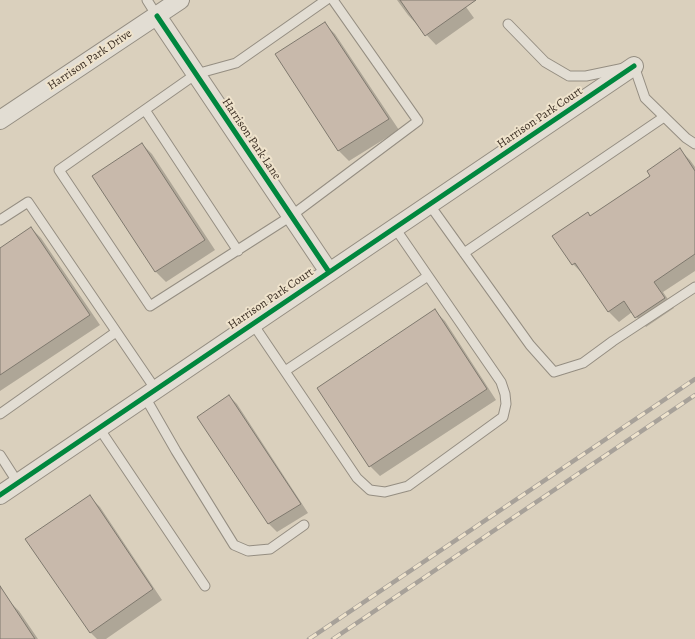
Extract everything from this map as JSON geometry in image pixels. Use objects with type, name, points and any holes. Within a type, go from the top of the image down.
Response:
[{"type":"street","name":"Harrison Park Drive","points":[[0,120],[180,0]]},
{"type":"street","name":"Harrison Park Lane","points":[[157,16],[329,272]]},
{"type":"street","name":"Harrison Park Court","points":[[0,495],[634,66]]},
{"type":"lane","points":[[146,0],[157,16]]},
{"type":"lane","points":[[326,0],[236,63],[196,74],[59,170],[150,306],[291,216],[418,121],[333,0]]},
{"type":"lane","points":[[508,24],[545,62],[569,76],[586,76],[634,66],[645,98],[686,138],[695,144]]},
{"type":"lane","points":[[145,110],[238,251]]},
{"type":"lane","points":[[464,253],[664,117]]},
{"type":"lane","points":[[0,220],[28,202],[116,332],[151,393],[176,450],[234,545],[248,551],[270,549],[304,525]]},
{"type":"lane","points":[[430,204],[530,345],[554,372],[583,363],[613,341],[695,287]]},
{"type":"lane","points":[[253,324],[357,478],[370,490],[385,492],[408,486],[503,417],[506,404],[505,394],[501,382],[395,228]]},
{"type":"lane","points":[[285,371],[428,276]]},
{"type":"lane","points":[[0,414],[116,332]]},
{"type":"lane","points":[[99,428],[206,586]]},
{"type":"lane","points":[[0,455],[18,483]]},
{"type":"building","points":[[400,0],[476,0],[425,36]]},
{"type":"building","points":[[325,22],[389,119],[338,151],[275,54]]},
{"type":"building","points":[[142,143],[205,240],[155,272],[92,176]]},
{"type":"building","points":[[680,148],[695,171],[695,254],[654,282],[665,298],[635,318],[624,301],[608,312],[575,263],[572,265],[552,236],[588,212],[590,216],[650,176],[647,171]]},
{"type":"building","points":[[31,227],[90,315],[0,375],[0,248]]},
{"type":"building","points":[[435,309],[487,389],[369,467],[317,388]]},
{"type":"building","points":[[229,395],[301,504],[268,524],[197,417]]},
{"type":"building","points":[[90,495],[153,589],[90,633],[25,539]]},
{"type":"building","points":[[0,586],[35,639],[0,639]]},
{"type":"railway","points":[[309,639],[695,379]]},
{"type":"railway","points":[[333,639],[695,395]]},
{"type":"cycle path","points":[[157,16],[329,272]]},
{"type":"cycle path","points":[[0,495],[634,66]]}]
